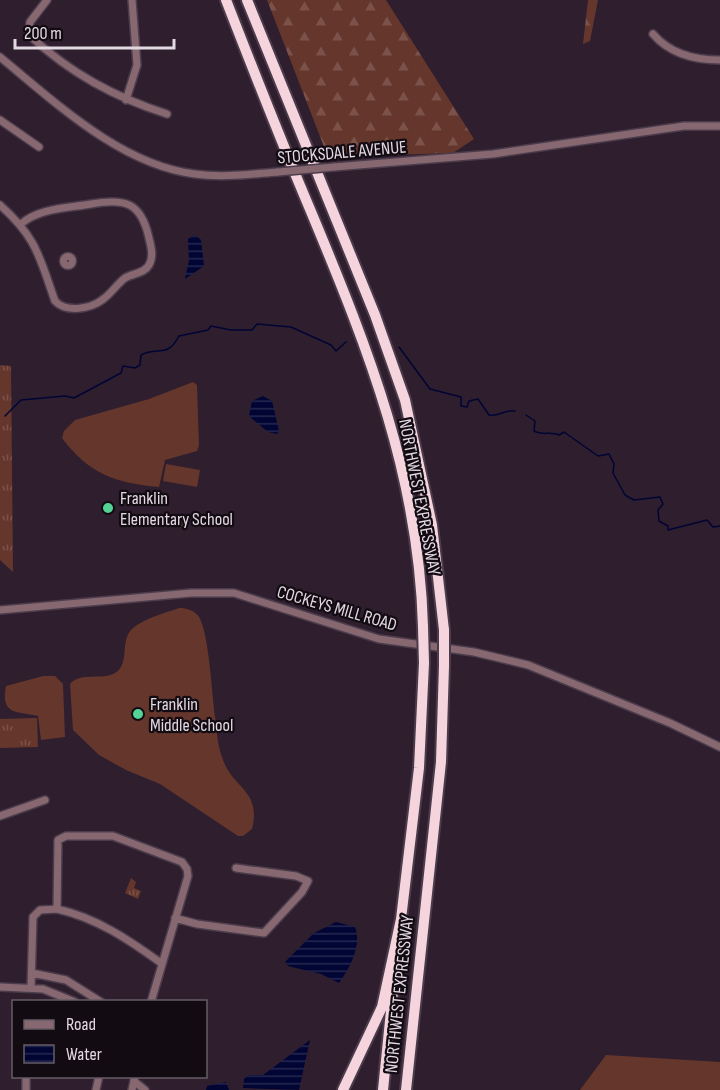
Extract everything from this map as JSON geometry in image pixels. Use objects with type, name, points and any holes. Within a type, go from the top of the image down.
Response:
[{"type":"highway","name":"NORTHWEST EXPRESSWAY","points":[[226,0],[345,292],[379,384],[396,442],[414,529],[424,663],[420,756],[401,919],[382,1007],[343,1090]]},
{"type":"highway","name":"NORTHWEST EXPRESSWAY","points":[[247,0],[375,315],[405,400],[432,525],[444,630],[441,762],[406,1090]]},
{"type":"highway","points":[[383,1090],[401,919]]},
{"type":"highway","points":[[399,1090],[417,975]]},
{"type":"street","points":[[47,0],[30,22],[29,35],[91,83],[126,100],[167,114]]},
{"type":"street","points":[[126,100],[137,65],[132,0]]},
{"type":"street","points":[[653,34],[660,43],[680,54],[720,60]]},
{"type":"street","name":"STOCKSDALE AVENUE","points":[[0,57],[104,138],[145,161],[179,172],[208,176],[493,154],[684,126],[720,126]]},
{"type":"street","points":[[0,120],[39,147]]},
{"type":"street","points":[[0,205],[21,224],[35,245],[55,301],[63,308],[72,309],[100,302],[124,279],[146,269],[150,262],[152,251],[143,218],[135,208],[123,202],[109,201],[40,213],[28,217],[21,224]]},
{"type":"street","name":"COCKEYS MILL ROAD","points":[[0,610],[191,593],[234,593],[378,638],[474,652],[528,665],[670,723],[720,747]]},
{"type":"street","points":[[0,816],[45,800]]},
{"type":"street","points":[[57,909],[58,840],[66,836],[110,835],[185,865],[188,876],[152,1000]]},
{"type":"street","points":[[175,918],[197,924],[264,933],[296,899],[308,881],[297,876],[236,868]]},
{"type":"street","points":[[31,988],[33,917],[40,910],[57,909],[89,918],[134,943],[161,963]]},
{"type":"street","points":[[32,973],[66,980],[98,1000]]},
{"type":"street","points":[[0,987],[31,988],[53,992],[71,1000]]},
{"type":"street","points":[[132,1090],[135,1079]]},
{"type":"street","points":[[135,1079],[145,1090]]},
{"type":"green space","points":[[267,0],[386,0],[474,139],[453,153],[328,157]]},
{"type":"green space","points":[[588,0],[598,0],[590,41],[583,44]]},
{"type":"green space","points":[[0,365],[11,366],[13,572],[0,560]]},
{"type":"green space","points":[[193,382],[197,385],[199,445],[197,451],[165,460],[159,487],[129,483],[104,475],[82,460],[62,438],[64,431],[75,420],[149,399]]},
{"type":"green space","points":[[166,464],[200,470],[197,487],[163,481]]},
{"type":"green space","points":[[161,514],[184,516],[183,526],[160,524]]},
{"type":"green space","points":[[179,608],[195,613],[202,625],[208,650],[220,752],[227,768],[250,798],[253,806],[252,829],[243,836],[238,836],[160,784],[126,770],[99,755],[73,730],[70,684],[80,678],[115,673],[120,669],[124,659],[126,641],[131,630],[147,620]]},
{"type":"green space","points":[[43,676],[55,676],[63,684],[65,737],[41,740],[38,716],[12,710],[6,703],[6,686]]},
{"type":"green space","points":[[37,718],[38,747],[0,748],[0,719]]},
{"type":"green space","points":[[131,878],[136,882],[134,888],[141,891],[138,899],[125,893]]},
{"type":"green space","points":[[606,1055],[720,1062],[720,1090],[580,1090]]},
{"type":"water","points":[[195,235],[201,240],[204,266],[185,279],[189,260],[188,239]]},
{"type":"water","points":[[263,396],[272,401],[279,431],[277,434],[268,432],[249,416],[252,401]]},
{"type":"water","points":[[336,922],[355,927],[357,934],[354,956],[339,983],[321,974],[288,966],[285,962],[314,933]]},
{"type":"water","points":[[310,1040],[299,1090],[243,1088],[244,1079],[249,1075],[263,1075]]},
{"type":"water","points":[[226,1082],[229,1090],[206,1090],[207,1086]]},
{"type":"waterway","points":[[5,416],[21,400],[65,396],[74,398],[121,373],[123,366],[135,368],[140,365],[141,355],[166,350],[175,343],[179,336],[208,330],[211,326],[231,330],[252,330],[257,324],[291,327],[331,345],[336,351],[346,342]]},
{"type":"waterway","points":[[399,347],[430,389],[461,397],[461,406],[467,407],[469,401],[478,399],[489,415],[515,411]]},
{"type":"waterway","points":[[526,415],[535,421],[534,431],[559,435],[564,432],[598,456],[609,454],[614,464],[613,473],[625,495],[634,500],[660,497],[663,504],[658,510],[659,521],[668,526],[668,530],[707,520],[713,527],[720,526]]},
{"type":"place","name":"Franklin Elementary School","points":[[108,508]]},
{"type":"place","name":"Franklin Middle School","points":[[138,714]]}]
